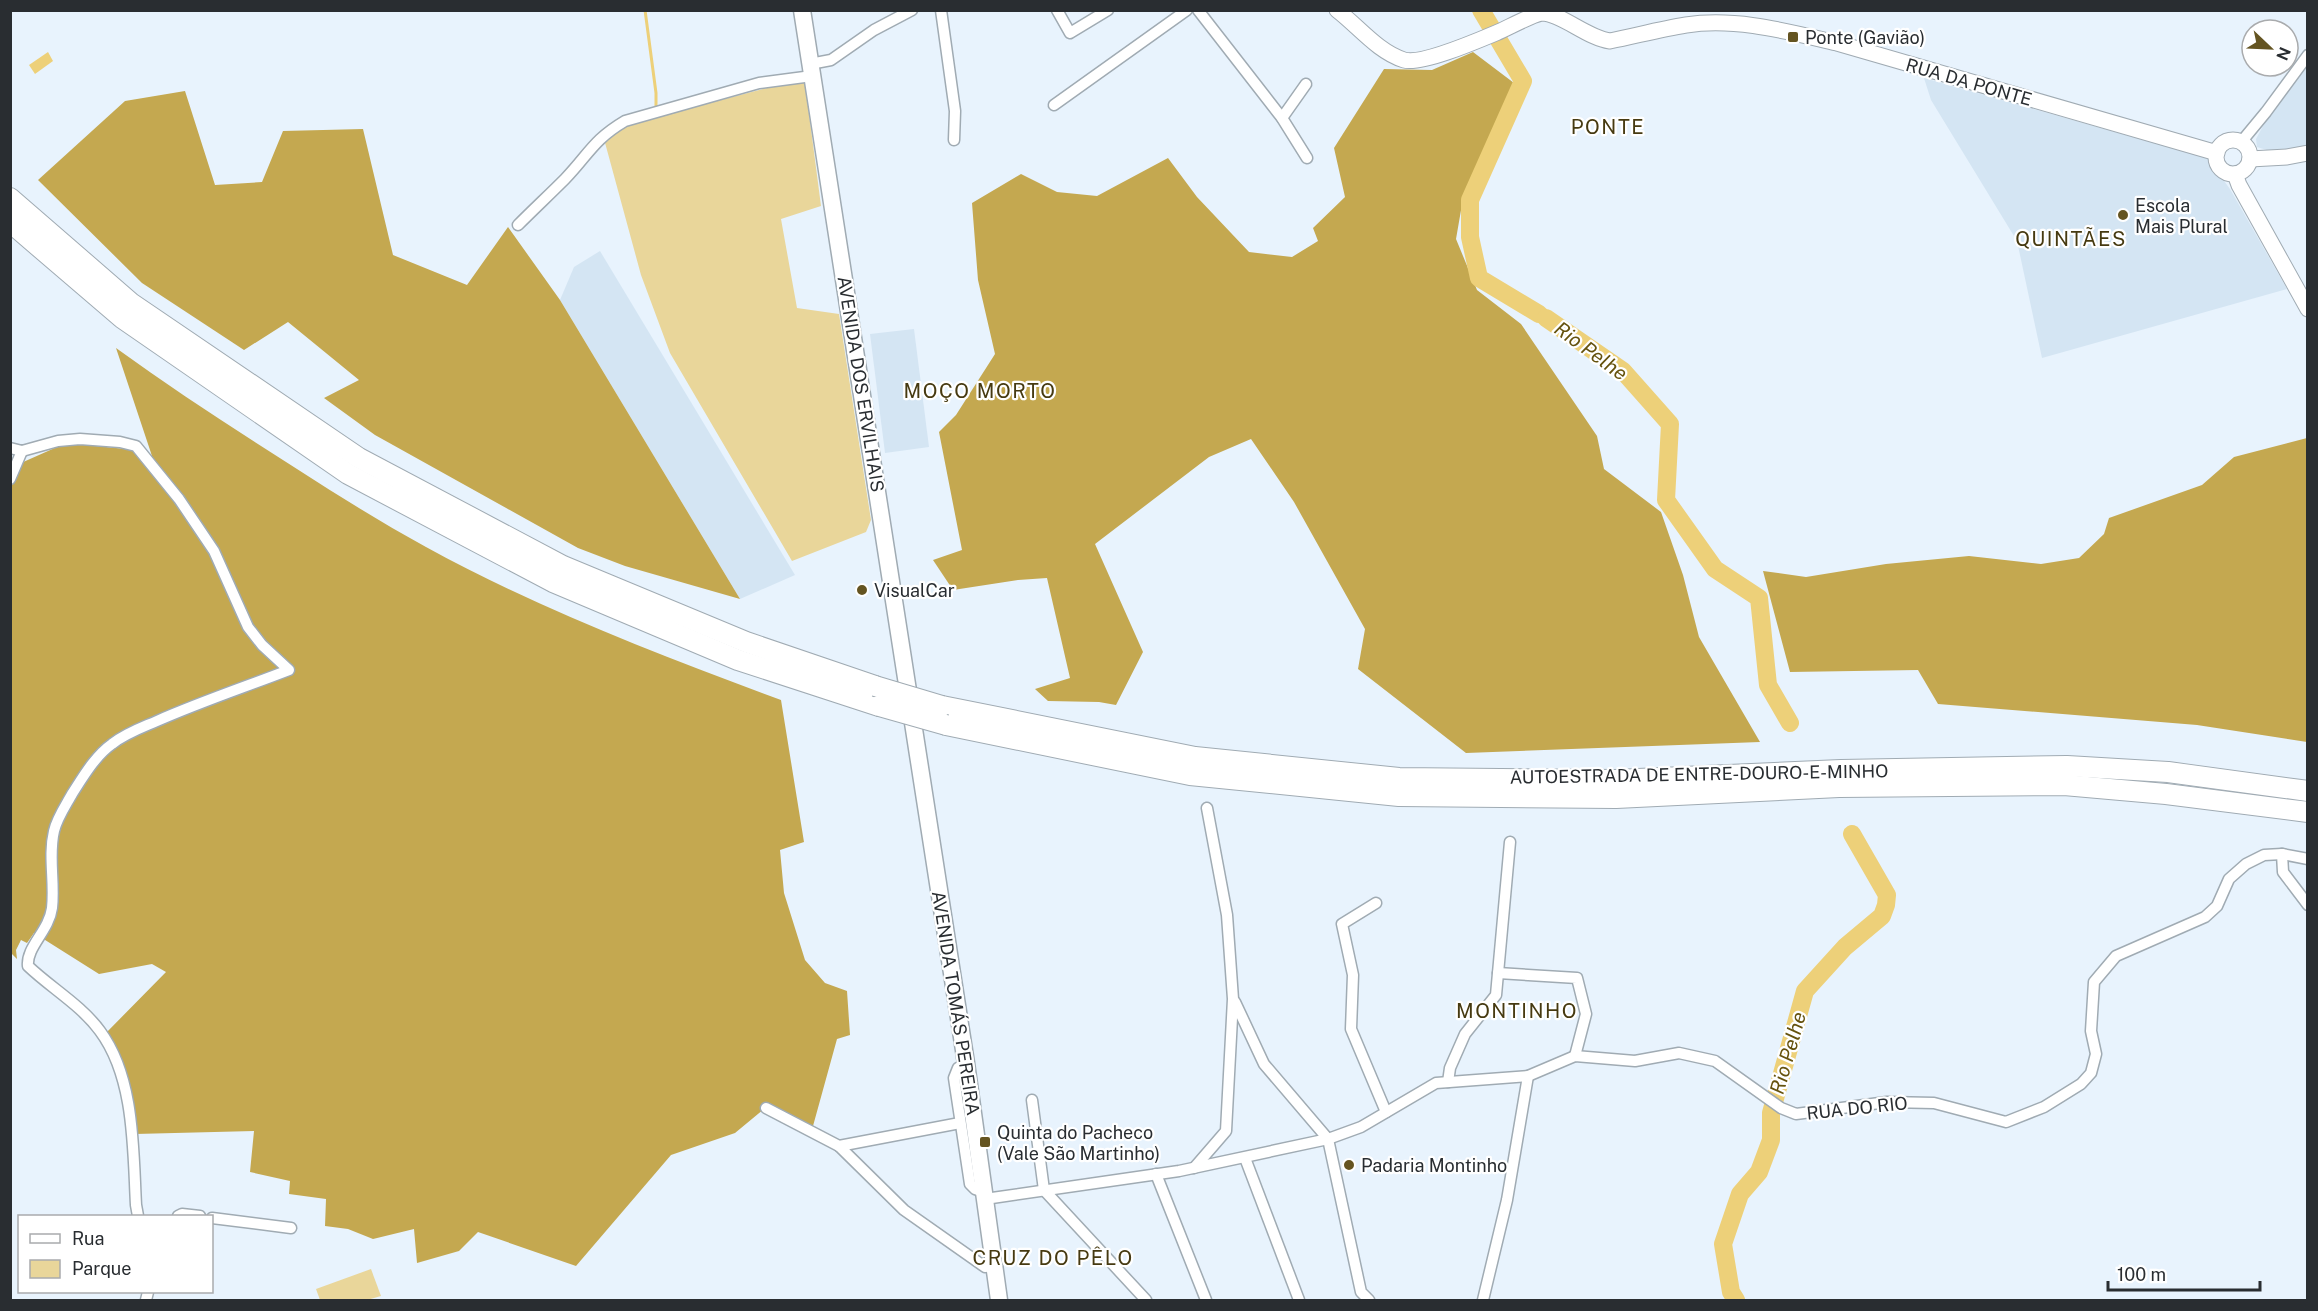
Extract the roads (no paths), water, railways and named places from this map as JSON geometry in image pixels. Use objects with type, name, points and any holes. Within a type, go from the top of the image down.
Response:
[{"type":"highway","name":"AUTOESTRADA DE ENTRE-DOURO-E-MINHO","points":[[10,198],[131,303],[359,458],[562,566],[746,642],[942,706],[1194,756],[1399,778],[1616,780],[1841,770],[2067,766],[2168,772],[2307,791]]},
{"type":"highway","name":"AUTOESTRADA DE ENTRE-DOURO-E-MINHO","points":[[10,222],[122,318],[348,474],[554,582],[738,660],[946,726],[1190,775],[1399,796],[1616,798],[1839,787],[2064,785],[2166,794],[2307,812]]},
{"type":"main road","name":"AVENIDA DOS ERVILHAIS","points":[[802,10],[910,705]]},
{"type":"main road","name":"AVENIDA TOMÁS PEREIRA","points":[[910,705],[966,1063],[999,1300]]},
{"type":"street","points":[[518,225],[567,177],[593,144],[609,130],[656,113],[811,70],[831,60],[874,30],[912,10]]},
{"type":"street","points":[[940,10],[955,111],[954,140]]},
{"type":"street","points":[[1057,10],[1070,33],[1108,10]]},
{"type":"street","points":[[1054,105],[1188,10]]},
{"type":"street","points":[[1198,10],[1282,117],[1307,158]]},
{"type":"street","name":"RUA DA PONTE","points":[[1337,10],[1383,48],[1404,60],[1419,61],[1481,39],[1541,12],[1555,16],[1598,39],[1610,41],[1717,17],[1739,24],[1837,43],[2217,153]]},
{"type":"street","points":[[2242,141],[2307,55]]},
{"type":"street","points":[[1282,117],[1306,84]]},
{"type":"street","points":[[2226,141],[2242,141],[2249,149],[2250,159],[2246,169],[2235,174],[2223,170],[2217,162],[2217,153],[2222,144],[2226,141]]},
{"type":"street","points":[[2250,159],[2287,158],[2307,153]]},
{"type":"street","points":[[2235,174],[2307,309]]},
{"type":"street","points":[[10,479],[16,450],[69,440],[120,442],[136,446],[179,499],[214,551],[248,627],[290,670],[183,709],[129,733],[110,745],[86,772],[54,828],[51,844],[54,890],[51,911],[45,930],[30,951],[27,959],[28,966],[86,1016],[100,1030],[109,1045],[125,1090],[131,1121],[138,1215]]},
{"type":"street","points":[[1194,1168],[1226,1131],[1233,999],[1227,915],[1207,808]]},
{"type":"street","points":[[1448,1082],[1450,1068],[1465,1034],[1496,995],[1510,842]]},
{"type":"street","points":[[2307,859],[2282,854],[2283,872],[2307,905]]},
{"type":"street","name":"RUA DO RIO","points":[[1575,1056],[1635,1061],[1679,1053],[1715,1061],[1780,1108],[1796,1114],[1887,1102],[1934,1103],[2006,1122],[2044,1107],[2081,1084],[2091,1073],[2096,1054],[2091,1031],[2094,982],[2116,956],[2205,917],[2217,906],[2229,879],[2237,870],[2264,855],[2282,854]]},
{"type":"street","points":[[1376,903],[1342,924],[1353,975],[1351,1029],[1386,1112]]},
{"type":"street","points":[[966,1063],[958,1068],[954,1078],[960,1123],[970,1184],[984,1196],[1044,1190],[1194,1168],[1328,1140],[1361,1127],[1436,1083],[1528,1076],[1575,1056],[1586,1014],[1577,978],[1498,973]]},
{"type":"street","points":[[1233,999],[1264,1064],[1328,1140],[1361,1292],[1369,1300]]},
{"type":"street","points":[[1483,1300],[1508,1200],[1528,1076]]},
{"type":"street","points":[[1032,1100],[1044,1190],[1146,1300]]},
{"type":"street","points":[[766,1108],[839,1146],[904,1210],[985,1267],[994,1265]]},
{"type":"street","points":[[839,1146],[960,1123]]},
{"type":"street","points":[[1245,1158],[1299,1300]]},
{"type":"street","points":[[1156,1174],[1206,1300]]},
{"type":"street","points":[[213,1218],[291,1227]]},
{"type":"waterway","points":[[645,10],[656,108]]},
{"type":"waterway","name":"Rio Pelhe","points":[[1481,10],[1523,81],[1470,200],[1470,237],[1479,278],[1539,314]]},
{"type":"waterway","name":"Rio Pelhe","points":[[1546,318],[1623,371],[1670,424],[1666,500],[1715,569],[1759,598],[1768,685],[1790,723]]},
{"type":"waterway","name":"Rio Pelhe","points":[[1736,1300],[1731,1292],[1723,1244],[1740,1194],[1759,1172],[1771,1140],[1771,1113],[1805,991],[1845,947],[1882,916],[1886,905],[1887,895],[1852,834]]},
{"type":"place","name":"Ponte (Gavião)","points":[[1793,37]]},
{"type":"place","name":"Escola Mais Plural","points":[[2123,215]]},
{"type":"place","name":"VisualCar","points":[[862,590]]},
{"type":"place","name":"Quinta do Pacheco (Vale São Martinho)","points":[[985,1142]]},
{"type":"place","name":"Padaria Montinho","points":[[1349,1165]]},
{"type":"district","name":"PONTE","points":[[1608,127]]},
{"type":"district","name":"QUINTÃES","points":[[2071,239]]},
{"type":"district","name":"MOÇO MORTO","points":[[980,391]]},
{"type":"district","name":"MONTINHO","points":[[1517,1011]]},
{"type":"district","name":"CRUZ DO PÊLO","points":[[1053,1258]]}]
